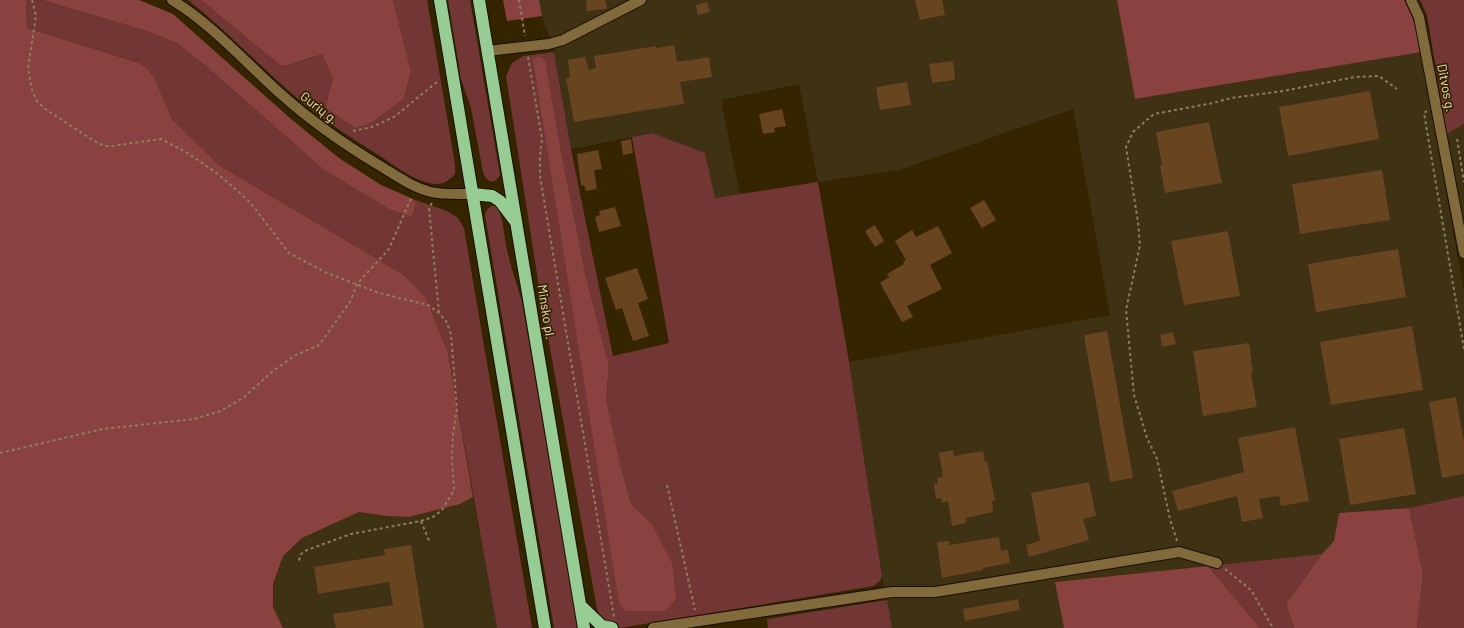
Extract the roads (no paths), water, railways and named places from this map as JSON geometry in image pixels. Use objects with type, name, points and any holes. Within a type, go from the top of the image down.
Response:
[{"type":"highway","points":[[440,0],[545,628]]},
{"type":"highway","name":"Minsko pl.","points":[[479,0],[584,628]]},
{"type":"highway","points":[[473,194],[492,196],[500,201],[517,224]]},
{"type":"highway","points":[[581,606],[602,626],[613,624]]},
{"type":"highway","points":[[538,628],[543,614]]},
{"type":"street","name":"Gurių g.","points":[[172,0],[209,28],[283,96],[316,123],[367,158],[408,183],[431,192],[473,194]]},
{"type":"street","points":[[487,51],[549,44],[562,40],[641,0]]},
{"type":"street","name":"Ditvos g.","points":[[1411,0],[1419,17],[1464,253]]},
{"type":"street","points":[[654,628],[892,592],[935,592],[1179,552],[1217,563]]}]
